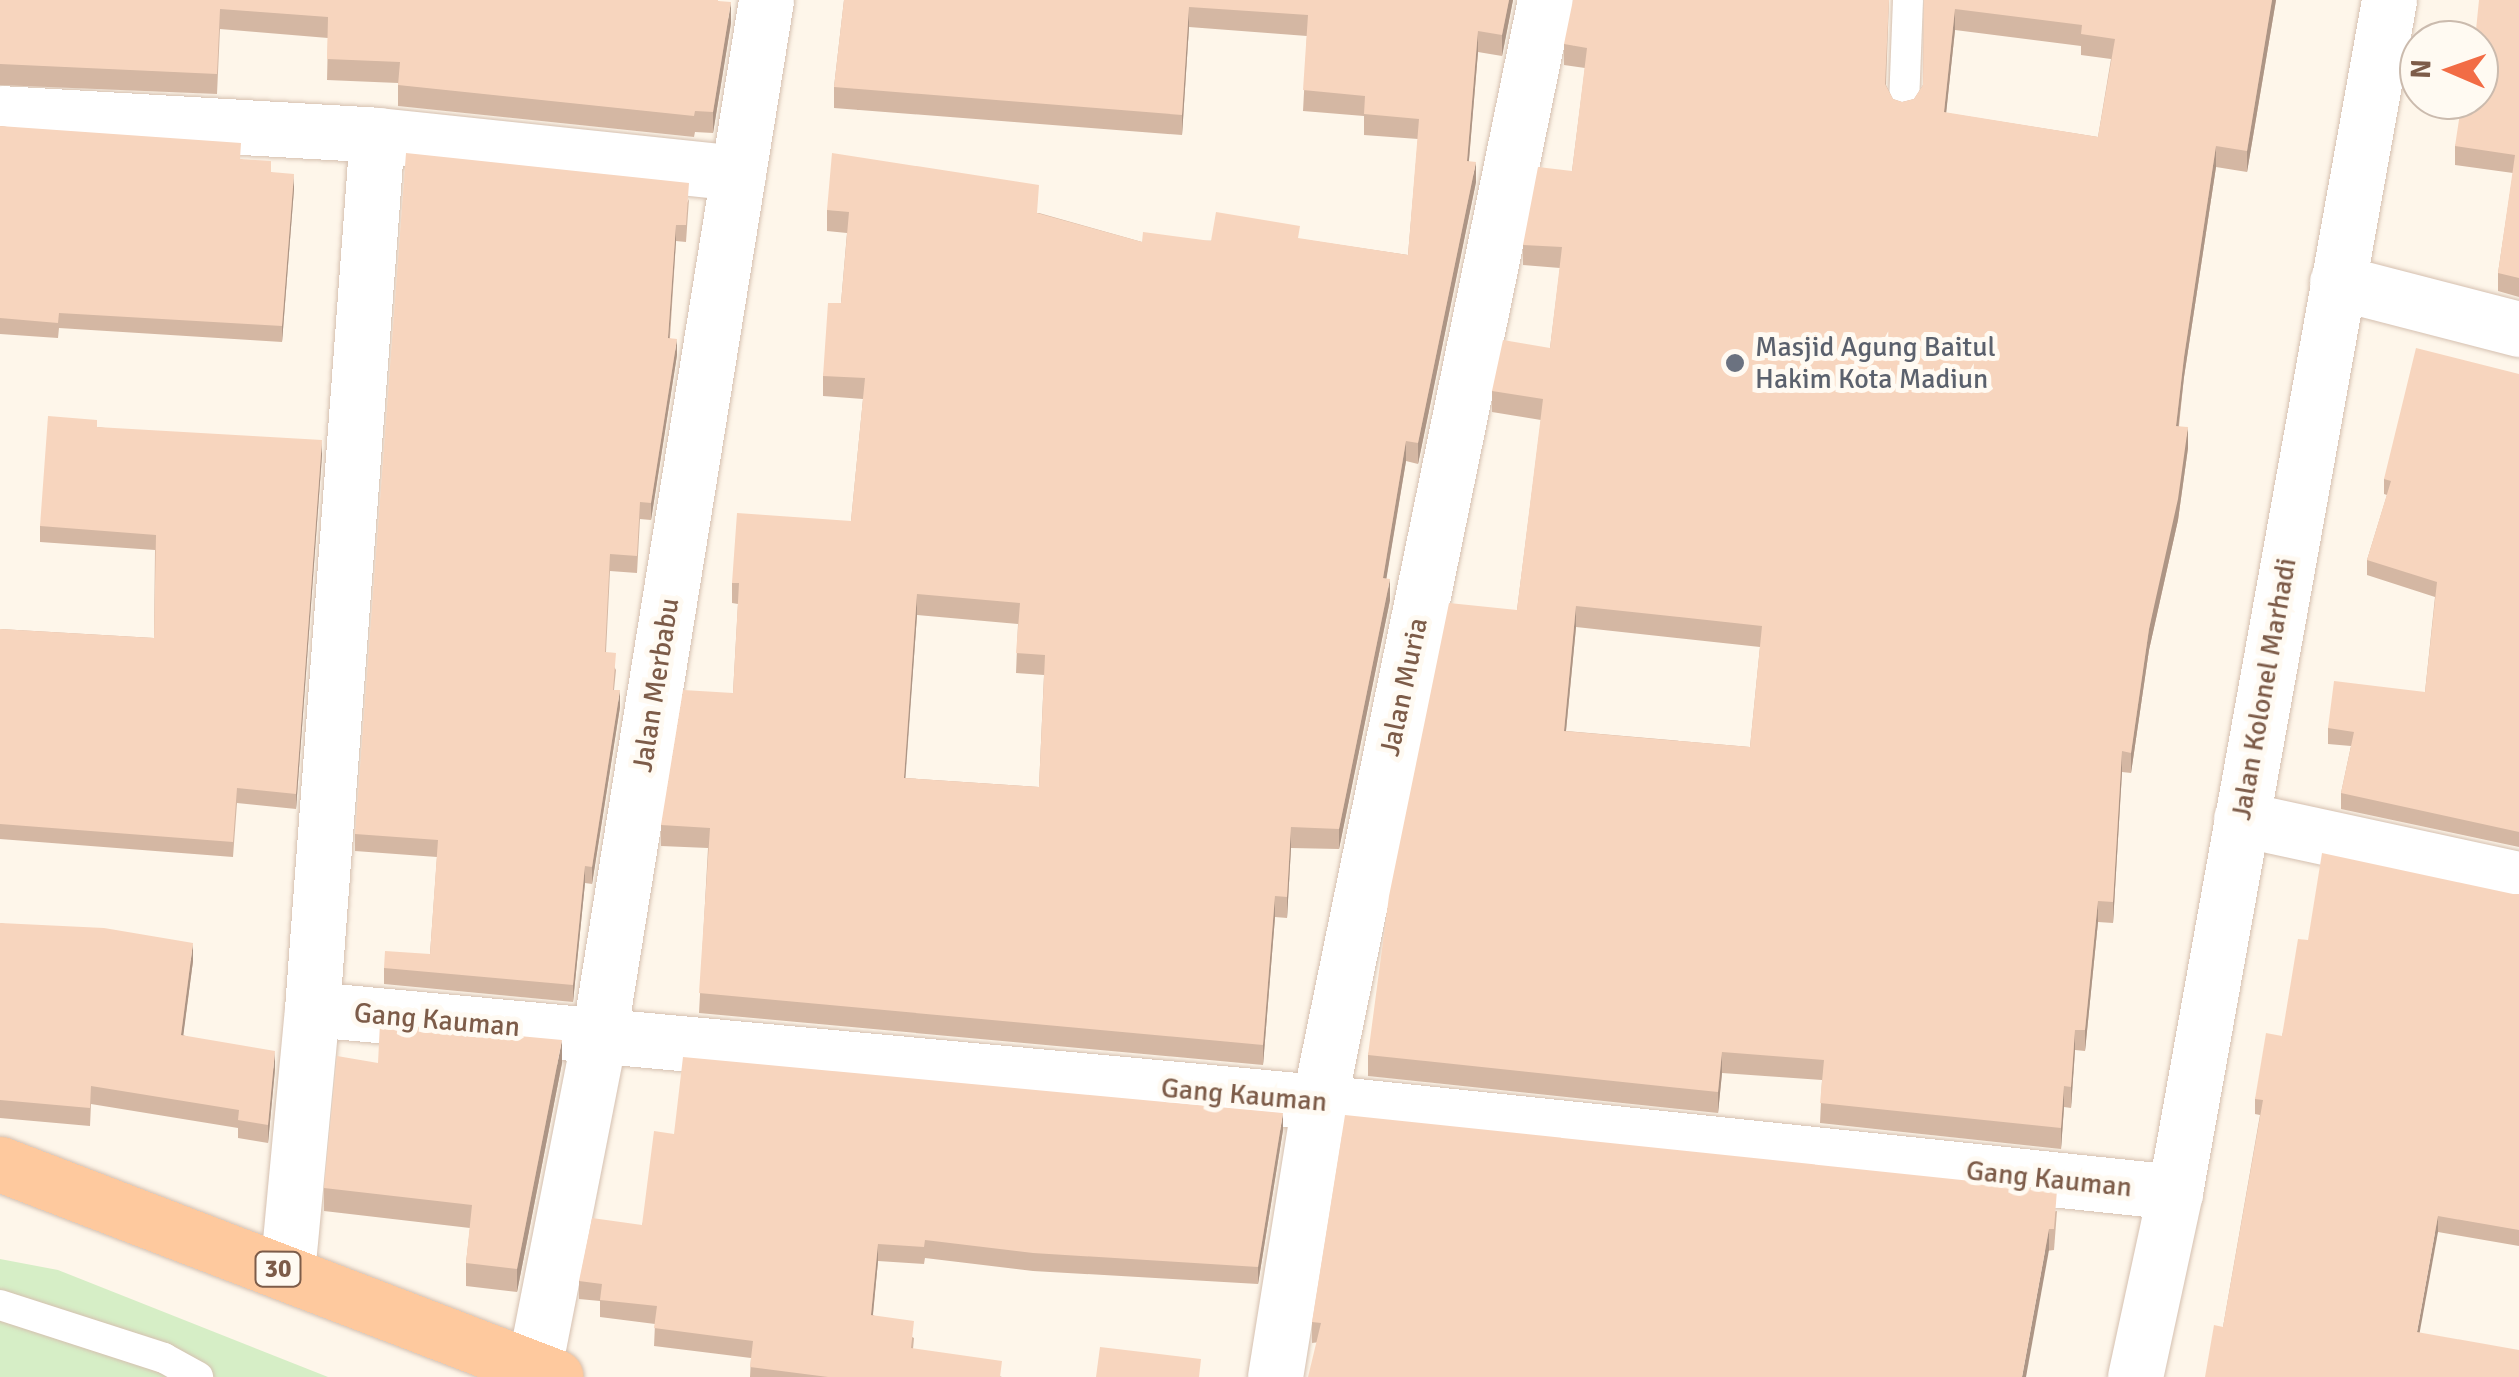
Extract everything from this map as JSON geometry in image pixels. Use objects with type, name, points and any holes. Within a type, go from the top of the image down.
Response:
[{"type":"highway","name":"30","points":[[0,1164],[545,1372]]},
{"type":"street","name":"Jalan Merbabu","points":[[545,1372],[766,0]]},
{"type":"street","name":"Jalan Muria","points":[[1274,1377],[1319,1102],[1546,0]]},
{"type":"street","name":"Jalan Kolonel Marhadi","points":[[2135,1377],[2174,1192],[2389,0]]},
{"type":"street","points":[[0,112],[377,135],[738,173]]},
{"type":"street","points":[[287,1273],[312,1008],[377,135]]},
{"type":"street","points":[[2337,282],[2519,330]]},
{"type":"street","points":[[2240,819],[2519,878]]},
{"type":"street","name":"Gang Kauman","points":[[312,1008],[1319,1102],[2174,1192]]},
{"type":"lane","points":[[1904,104],[1908,0]]},
{"type":"lane","points":[[0,1305],[164,1358],[198,1377]]},
{"type":"green space","points":[[0,1259],[58,1270],[328,1377],[0,1377]]},
{"type":"building","points":[[0,0],[731,2],[713,112],[695,111],[694,116],[398,85],[400,62],[327,59],[328,17],[220,9],[217,74],[0,64]]},
{"type":"building","points":[[844,0],[1509,0],[1502,35],[1478,31],[1467,161],[1476,162],[1418,443],[1406,441],[1383,578],[1390,579],[1339,829],[1291,827],[1287,897],[1275,896],[1263,1045],[699,993],[710,828],[661,825],[683,690],[733,693],[739,583],[732,583],[737,513],[851,521],[865,378],[823,376],[828,303],[841,303],[849,212],[827,210],[832,153],[1039,185],[1037,213],[1142,242],[1143,232],[1211,241],[1216,212],[1300,226],[1298,238],[1408,255],[1419,119],[1364,114],[1365,96],[1303,90],[1308,15],[1189,7],[1182,115],[834,87]],"holes":[[[917,594],[1020,603],[1016,653],[1045,655],[1039,787],[904,778]]]},
{"type":"building","points":[[1573,0],[1889,0],[1885,84],[1893,99],[1902,102],[1914,99],[1923,85],[1924,0],[2272,0],[2247,151],[2216,146],[2176,426],[2188,427],[2178,499],[2149,629],[2131,753],[2122,751],[2113,902],[2098,901],[2085,1030],[2075,1030],[2071,1087],[2064,1086],[2061,1128],[1820,1103],[1824,1060],[1722,1052],[1718,1092],[1368,1055],[1389,896],[1449,603],[1517,610],[1543,399],[1492,391],[1503,340],[1550,348],[1562,247],[1523,245],[1538,167],[1572,171],[1587,48],[1564,44]],"holes":[[[1955,9],[2082,25],[2081,34],[2115,39],[2098,137],[1944,112]],[[1576,606],[1762,626],[1750,747],[1564,731]]]},
{"type":"building","points":[[2479,0],[2519,0],[2519,278],[2498,273],[2515,155],[2455,146],[2459,120],[2499,120],[2499,20],[2477,20]]},
{"type":"building","points":[[0,126],[241,143],[240,159],[271,161],[271,172],[294,174],[282,326],[59,313],[58,323],[0,318]]},
{"type":"building","points":[[406,153],[689,183],[686,225],[676,225],[668,338],[677,339],[651,503],[640,502],[637,556],[610,554],[605,652],[616,653],[613,690],[620,690],[592,867],[585,866],[573,985],[384,968],[385,951],[430,954],[438,840],[355,834]]},
{"type":"building","points":[[2416,348],[2519,374],[2519,832],[2341,793],[2354,732],[2328,728],[2334,681],[2425,692],[2437,582],[2367,560],[2391,481],[2384,479]]},
{"type":"building","points":[[48,416],[97,420],[97,427],[322,440],[296,794],[237,788],[233,842],[0,824],[0,629],[154,638],[156,535],[40,526]]},
{"type":"building","points":[[2322,853],[2519,894],[2519,1230],[2438,1216],[2417,1332],[2519,1350],[2519,1377],[2205,1377],[2214,1325],[2223,1327],[2263,1100],[2255,1099],[2266,1033],[2282,1036],[2298,939],[2308,940]]},
{"type":"building","points":[[0,923],[104,928],[193,943],[181,1035],[275,1051],[268,1125],[238,1120],[239,1110],[91,1086],[90,1108],[0,1100]]},
{"type":"building","points":[[380,1023],[562,1040],[517,1269],[466,1263],[472,1205],[324,1188],[337,1056],[378,1063]]},
{"type":"building","points":[[683,1057],[1283,1113],[1258,1267],[1033,1253],[925,1240],[924,1247],[878,1244],[871,1315],[914,1321],[911,1348],[1002,1361],[1000,1377],[828,1377],[750,1367],[753,1341],[654,1328],[657,1306],[600,1300],[602,1284],[579,1281],[592,1218],[642,1225],[654,1131],[674,1134]]},
{"type":"building","points":[[1345,1115],[2057,1190],[2054,1229],[2049,1229],[2022,1377],[1308,1377],[1321,1323],[1312,1322]]},
{"type":"building","points":[[1100,1347],[1201,1359],[1199,1377],[1096,1377]]},
{"type":"place","name":"Masjid Agung Baitul Hakim Kota Madiun","points":[[1735,363]]}]
